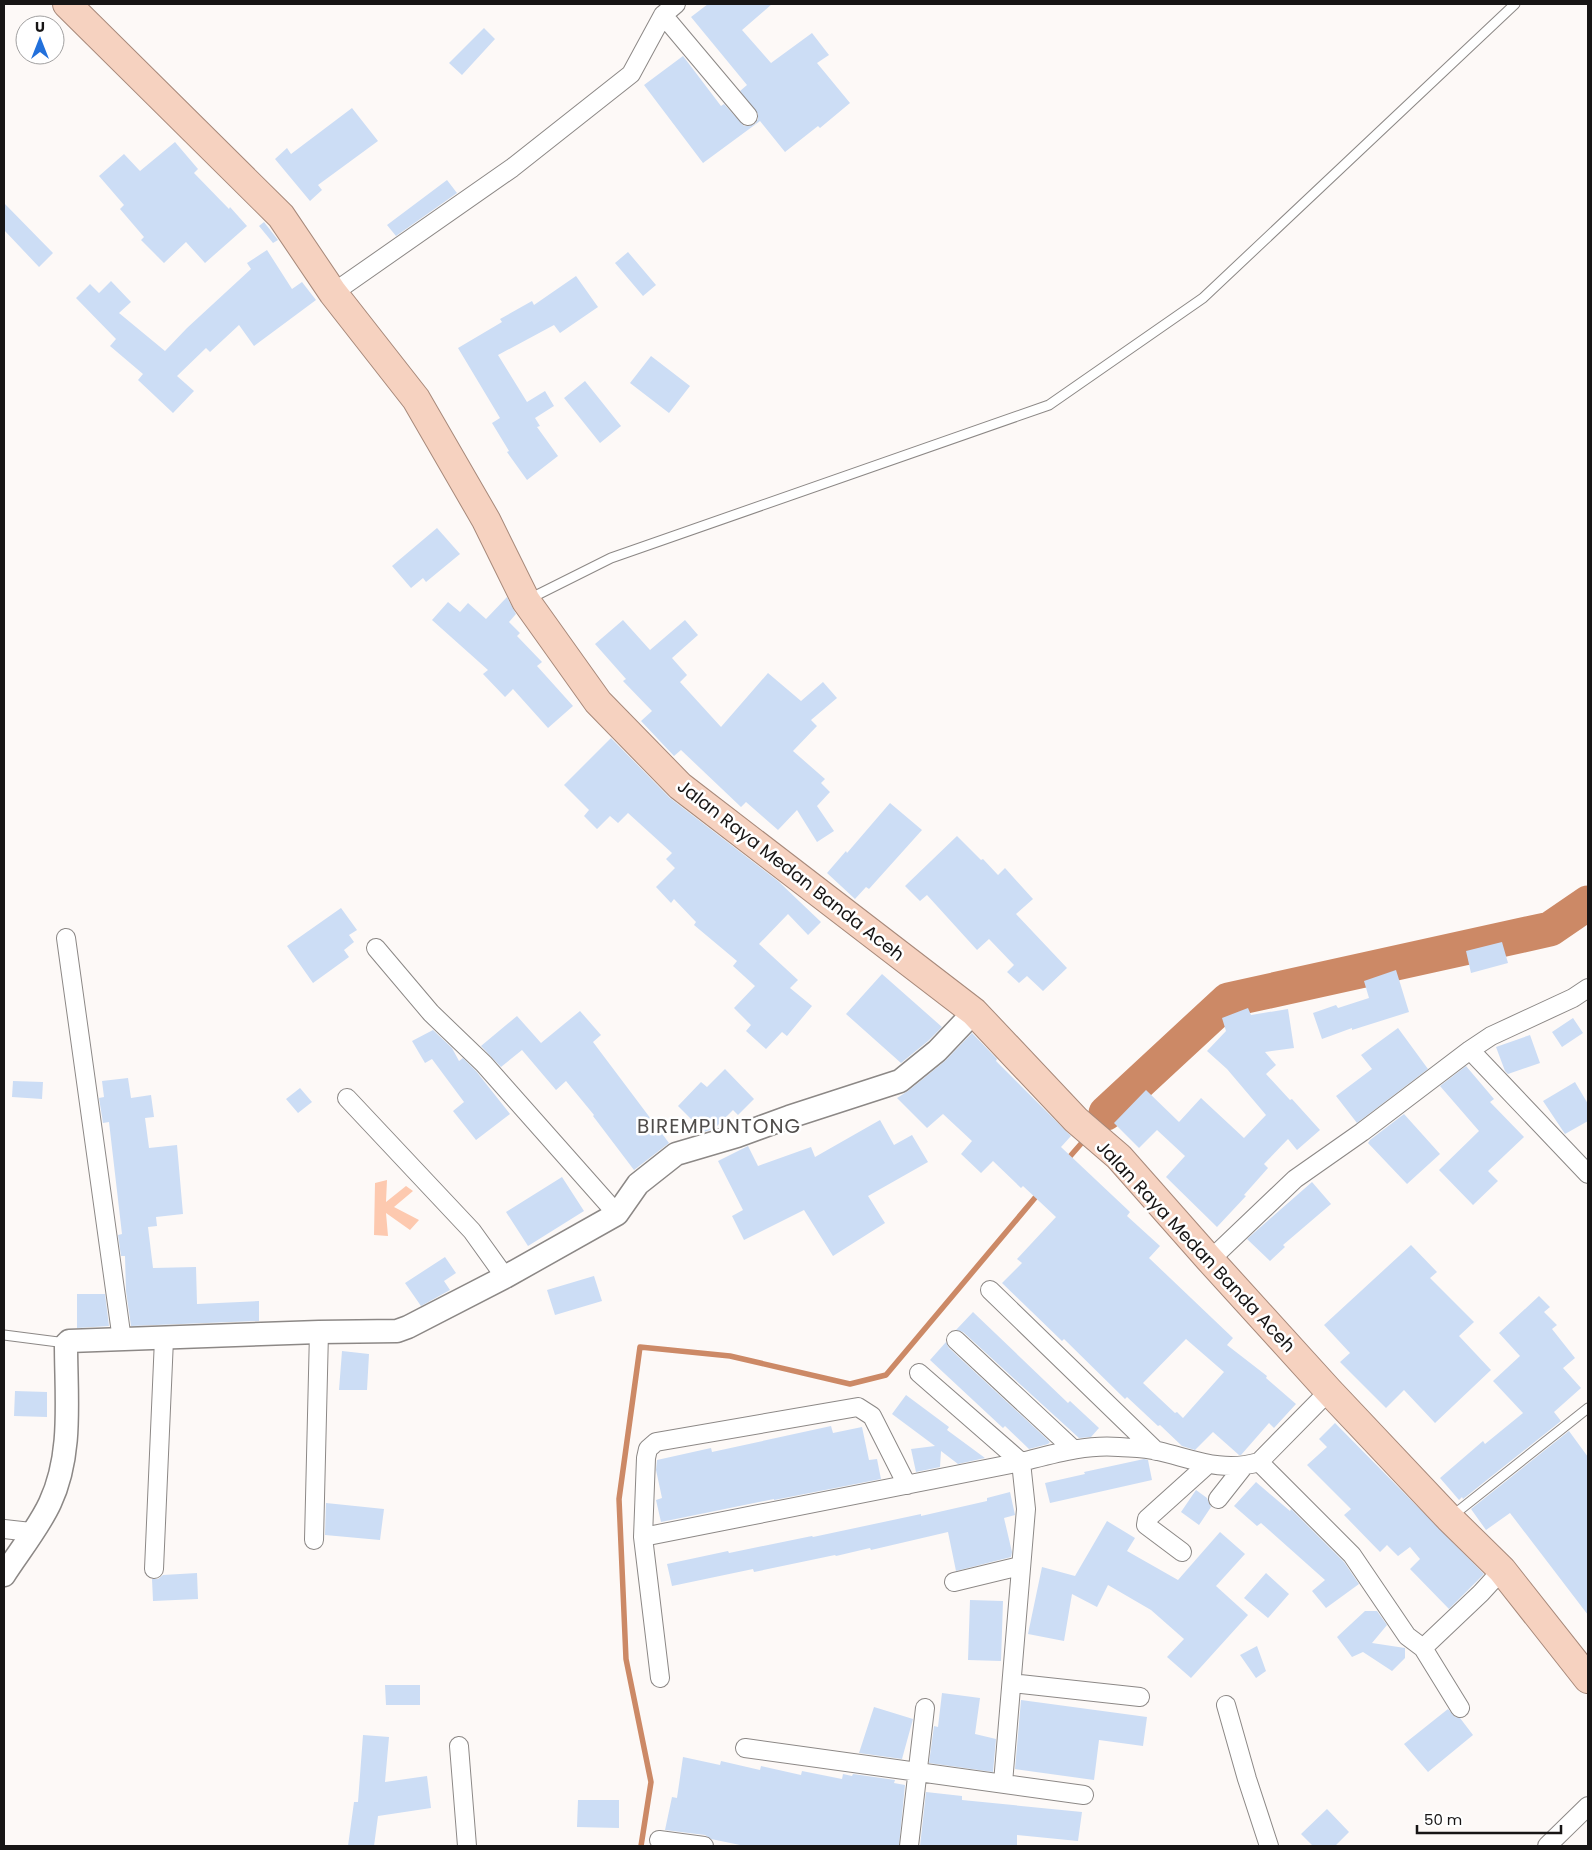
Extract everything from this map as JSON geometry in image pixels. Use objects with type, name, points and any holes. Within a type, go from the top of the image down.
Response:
[{"type":"highway","name":"Jalan Raya Medan Banda Aceh","points":[[67,4],[281,216],[333,293],[416,399],[486,520],[526,601],[598,702],[680,786],[974,1012],[1076,1120],[1119,1157],[1330,1391],[1449,1518],[1502,1570],[1588,1678]]},
{"type":"street","points":[[333,293],[512,168],[632,74],[662,15],[676,4]]},
{"type":"street","points":[[662,15],[748,116]]},
{"type":"street","points":[[66,938],[122,1340]]},
{"type":"street","points":[[376,948],[431,1013],[484,1064],[617,1214]]},
{"type":"street","points":[[1210,1260],[1295,1180],[1470,1050],[1491,1036],[1573,998],[1588,988]]},
{"type":"street","points":[[4,1574],[49,1504],[61,1473],[66,1445],[67,1343],[69,1341],[397,1331],[505,1277],[617,1214],[638,1184],[676,1154],[737,1136],[788,1117],[900,1081],[937,1051],[974,1012]]},
{"type":"street","points":[[1470,1050],[1588,1174]]},
{"type":"street","points":[[347,1098],[472,1231],[505,1277]]},
{"type":"street","points":[[990,1290],[1156,1451]]},
{"type":"street","points":[[314,1540],[319,1332]]},
{"type":"street","points":[[154,1569],[164,1339]]},
{"type":"street","points":[[956,1340],[1073,1450]]},
{"type":"street","points":[[919,1373],[1021,1462],[1026,1509],[1003,1782]]},
{"type":"street","points":[[1218,1499],[1251,1464],[1330,1391]]},
{"type":"street","points":[[660,1678],[643,1537],[646,1458],[648,1449],[656,1442],[858,1407],[872,1416],[907,1484]]},
{"type":"street","points":[[643,1537],[1073,1450],[1117,1447],[1156,1451],[1207,1465],[1251,1464],[1352,1555],[1406,1636],[1423,1648],[1460,1708]]},
{"type":"street","points":[[1182,1552],[1146,1525],[1147,1519],[1207,1465]]},
{"type":"street","points":[[4,1529],[31,1532]]},
{"type":"street","points":[[954,1582],[1020,1566]]},
{"type":"street","points":[[1423,1648],[1481,1593],[1502,1570]]},
{"type":"street","points":[[1012,1683],[1140,1697]]},
{"type":"street","points":[[1226,1705],[1269,1846]]},
{"type":"street","points":[[909,1846],[925,1708]]},
{"type":"street","points":[[459,1746],[467,1846]]},
{"type":"street","points":[[745,1748],[918,1773],[1003,1782],[1084,1795]]},
{"type":"street","points":[[1547,1846],[1588,1806]]},
{"type":"street","points":[[659,1840],[704,1846]]},
{"type":"lane","points":[[526,601],[611,558],[1049,405],[1203,298],[1515,4]]},
{"type":"lane","points":[[4,1335],[67,1343]]},
{"type":"lane","points":[[1449,1518],[1588,1408]]},
{"type":"shaded area","points":[[387,1180],[386,1202],[406,1186],[413,1191],[394,1207],[419,1220],[410,1230],[386,1213],[388,1236],[374,1235],[375,1183]]},
{"type":"building","points":[[708,4],[772,4],[742,30],[771,63],[812,33],[829,55],[817,63],[850,103],[820,128],[818,126],[785,152],[760,121],[703,163],[644,85],[683,56],[721,106],[724,104],[744,126],[755,124],[758,114],[740,91],[747,85],[691,17]]},
{"type":"building","points":[[484,28],[495,39],[462,75],[449,63]]},
{"type":"building","points":[[352,108],[378,141],[318,185],[322,190],[310,201],[275,159],[287,148],[291,154]]},
{"type":"building","points":[[175,142],[198,169],[194,173],[247,226],[205,263],[186,242],[164,263],[141,240],[144,237],[120,209],[124,205],[99,176],[124,154],[140,171]]},
{"type":"building","points":[[447,180],[457,193],[396,236],[387,225]]},
{"type":"building","points":[[4,203],[53,253],[39,267],[4,230]]},
{"type":"building","points":[[264,222],[278,240],[273,243],[259,226]]},
{"type":"building","points":[[267,250],[292,289],[302,282],[316,300],[254,346],[239,325],[210,352],[206,348],[177,376],[194,391],[173,413],[138,380],[143,374],[110,346],[116,339],[76,298],[90,284],[99,293],[111,281],[131,302],[119,313],[165,351],[251,269],[247,263]]},
{"type":"building","points":[[628,252],[656,285],[643,296],[615,263]]},
{"type":"building","points":[[576,276],[598,307],[560,333],[554,325],[498,355],[527,402],[545,391],[554,406],[535,418],[540,426],[537,427],[558,456],[527,480],[507,452],[509,451],[492,423],[500,418],[458,348],[502,322],[500,319],[532,301],[534,305]]},
{"type":"building","points":[[651,356],[690,386],[669,413],[630,383]]},
{"type":"building","points":[[585,381],[621,426],[600,443],[564,398]]},
{"type":"building","points":[[437,528],[460,554],[426,582],[423,578],[411,588],[392,566]]},
{"type":"building","points":[[507,597],[516,614],[509,622],[520,633],[517,636],[542,662],[537,666],[573,706],[548,728],[513,689],[505,697],[483,674],[488,670],[432,620],[448,602],[460,612],[468,603],[486,619]]},
{"type":"building","points":[[623,620],[650,650],[685,620],[698,635],[672,658],[687,675],[680,682],[721,727],[768,673],[801,701],[823,682],[837,698],[811,720],[817,726],[793,751],[825,779],[821,783],[830,792],[817,806],[834,831],[817,842],[797,810],[778,830],[746,802],[741,807],[681,750],[674,756],[641,721],[652,711],[623,681],[626,679],[595,644]]},
{"type":"building","points":[[611,738],[670,798],[778,881],[821,922],[808,935],[788,914],[759,944],[798,980],[790,988],[812,1006],[787,1036],[782,1032],[766,1049],[746,1031],[751,1025],[734,1008],[755,986],[733,966],[737,961],[694,925],[696,922],[674,899],[671,903],[656,887],[675,868],[666,859],[672,853],[628,813],[618,823],[610,816],[597,829],[584,816],[589,810],[564,785]]},
{"type":"building","points":[[890,803],[922,830],[869,889],[866,887],[855,899],[827,873]]},
{"type":"building","points":[[957,836],[998,875],[1005,868],[1033,899],[1016,914],[1067,968],[1043,991],[1027,976],[1019,983],[1007,972],[1014,965],[989,939],[977,950],[927,895],[920,901],[905,886]]},
{"type":"building","points":[[341,908],[357,930],[349,935],[354,942],[344,950],[349,957],[313,983],[287,946]]},
{"type":"building","points":[[1502,942],[1508,963],[1471,973],[1466,951]]},
{"type":"building","points":[[1396,970],[1409,1012],[1352,1030],[1352,1028],[1322,1039],[1313,1013],[1336,1005],[1338,1008],[1369,998],[1364,981]]},
{"type":"building","points":[[882,974],[942,1027],[901,1063],[846,1014]]},
{"type":"building","points":[[1248,1008],[1251,1015],[1288,1009],[1294,1048],[1265,1052],[1276,1065],[1266,1074],[1320,1130],[1297,1150],[1288,1139],[1264,1164],[1268,1168],[1244,1195],[1246,1196],[1217,1227],[1166,1177],[1185,1156],[1157,1130],[1139,1148],[1114,1123],[1146,1090],[1179,1122],[1201,1098],[1244,1138],[1266,1115],[1227,1069],[1207,1051],[1226,1031],[1222,1018]]},
{"type":"building","points":[[580,1011],[601,1035],[593,1042],[669,1143],[634,1170],[594,1115],[566,1081],[556,1090],[522,1050],[501,1067],[481,1046],[517,1016],[541,1043]]},
{"type":"building","points":[[1573,1018],[1583,1033],[1562,1047],[1552,1032]]},
{"type":"building","points":[[1398,1028],[1428,1069],[1357,1123],[1336,1096],[1372,1069],[1361,1055]]},
{"type":"building","points":[[433,1030],[452,1048],[459,1061],[463,1058],[476,1071],[510,1114],[476,1140],[453,1111],[464,1102],[432,1059],[425,1063],[412,1041]]},
{"type":"building","points":[[972,1033],[997,1059],[996,1061],[1071,1136],[1061,1147],[1130,1212],[1127,1216],[1160,1246],[1149,1258],[1233,1338],[1227,1345],[1267,1376],[1266,1378],[1296,1404],[1274,1428],[1269,1423],[1241,1455],[1213,1432],[1195,1450],[1182,1446],[1127,1397],[1125,1399],[1064,1339],[1062,1341],[1002,1283],[1022,1263],[1017,1259],[1056,1217],[1023,1186],[1021,1188],[993,1161],[981,1173],[961,1154],[972,1141],[943,1114],[927,1128],[897,1098],[945,1061]],"holes":[[[1186,1339],[1224,1372],[1183,1418],[1177,1412],[1175,1413],[1143,1383]]]},
{"type":"building","points":[[1530,1035],[1540,1063],[1508,1074],[1505,1071],[1496,1047]]},
{"type":"building","points":[[1466,1066],[1494,1099],[1490,1102],[1524,1137],[1488,1171],[1498,1181],[1473,1205],[1439,1170],[1479,1131],[1440,1086]]},
{"type":"building","points":[[725,1069],[754,1099],[738,1115],[733,1110],[714,1129],[704,1132],[678,1106],[701,1082],[707,1087]]},
{"type":"building","points":[[128,1078],[131,1098],[151,1095],[154,1117],[145,1118],[149,1148],[177,1145],[183,1214],[156,1217],[157,1226],[148,1227],[153,1268],[196,1267],[197,1304],[259,1301],[259,1321],[131,1326],[126,1291],[125,1256],[121,1256],[118,1235],[122,1234],[109,1122],[103,1123],[99,1098],[104,1097],[102,1081]]},
{"type":"building","points":[[13,1081],[43,1082],[42,1099],[12,1097]]},
{"type":"building","points":[[1575,1082],[1588,1104],[1588,1121],[1565,1134],[1543,1101]]},
{"type":"building","points":[[300,1088],[312,1102],[298,1113],[286,1099]]},
{"type":"building","points":[[1404,1114],[1440,1154],[1407,1184],[1368,1143]]},
{"type":"building","points":[[880,1120],[894,1145],[912,1135],[928,1162],[868,1196],[885,1223],[833,1256],[804,1210],[744,1240],[732,1216],[743,1210],[718,1161],[748,1146],[758,1166],[811,1147],[815,1157]]},
{"type":"building","points":[[562,1177],[584,1211],[528,1246],[506,1212]]},
{"type":"building","points":[[1312,1182],[1331,1204],[1283,1245],[1285,1247],[1270,1261],[1247,1239]]},
{"type":"building","points":[[1411,1245],[1437,1272],[1430,1278],[1474,1322],[1459,1336],[1491,1370],[1435,1423],[1404,1390],[1386,1408],[1340,1362],[1350,1353],[1324,1325]]},
{"type":"building","points":[[445,1257],[456,1273],[444,1281],[450,1290],[421,1306],[405,1283]]},
{"type":"building","points":[[594,1276],[602,1301],[555,1315],[547,1290]]},
{"type":"building","points":[[77,1294],[105,1294],[109,1326],[77,1328]]},
{"type":"building","points":[[1539,1296],[1550,1307],[1544,1312],[1557,1325],[1552,1329],[1575,1358],[1563,1368],[1581,1388],[1554,1412],[1561,1421],[1463,1499],[1462,1497],[1459,1500],[1440,1478],[1483,1441],[1485,1444],[1523,1413],[1493,1381],[1520,1356],[1499,1333]]},
{"type":"building","points":[[973,1312],[1068,1403],[1070,1401],[1099,1428],[1091,1437],[1079,1438],[963,1332],[956,1330]]},
{"type":"building","points":[[946,1342],[949,1348],[1050,1442],[1029,1449],[1005,1426],[1003,1428],[930,1360]]},
{"type":"building","points":[[342,1351],[369,1354],[367,1390],[339,1390]]},
{"type":"building","points":[[15,1391],[47,1392],[47,1417],[14,1416]]},
{"type":"building","points":[[906,1395],[949,1427],[947,1430],[985,1458],[958,1464],[941,1451],[940,1467],[916,1472],[911,1449],[935,1446],[892,1414]]},
{"type":"building","points":[[1335,1423],[1484,1574],[1449,1609],[1410,1569],[1420,1559],[1410,1547],[1398,1556],[1387,1545],[1380,1552],[1344,1515],[1351,1509],[1307,1465],[1327,1447],[1319,1439]]},
{"type":"building","points":[[831,1426],[833,1433],[862,1427],[869,1460],[877,1459],[881,1479],[661,1522],[656,1500],[662,1498],[656,1470],[657,1460],[711,1448],[712,1452]]},
{"type":"building","points":[[1569,1431],[1588,1457],[1588,1615],[1510,1513],[1486,1530],[1471,1509]]},
{"type":"building","points":[[1144,1459],[1148,1460],[1152,1480],[1050,1503],[1045,1483],[1085,1474],[1084,1472]]},
{"type":"building","points":[[1256,1482],[1290,1511],[1291,1509],[1344,1562],[1359,1584],[1326,1608],[1312,1591],[1325,1580],[1261,1523],[1257,1526],[1234,1506]]},
{"type":"building","points":[[1196,1490],[1207,1498],[1211,1507],[1199,1525],[1181,1512]]},
{"type":"building","points":[[1010,1492],[1015,1515],[1004,1518],[1012,1552],[1011,1557],[956,1571],[948,1532],[871,1550],[870,1548],[754,1572],[753,1569],[672,1586],[667,1564],[728,1551],[729,1553],[813,1537],[921,1514],[921,1516],[987,1501],[987,1498]]},
{"type":"building","points":[[326,1503],[384,1509],[380,1540],[325,1535]]},
{"type":"building","points":[[1107,1521],[1135,1538],[1127,1551],[1178,1580],[1220,1532],[1245,1554],[1216,1586],[1248,1615],[1191,1678],[1167,1657],[1184,1639],[1151,1610],[1108,1585],[1097,1607],[1072,1594],[1064,1641],[1028,1634],[1042,1567],[1075,1576]]},
{"type":"building","points":[[197,1573],[198,1599],[153,1601],[152,1579],[158,1579],[163,1575]]},
{"type":"building","points":[[1266,1573],[1289,1594],[1268,1618],[1244,1598]]},
{"type":"building","points":[[970,1600],[1003,1601],[1001,1661],[968,1660]]},
{"type":"building","points":[[1365,1611],[1377,1611],[1387,1625],[1372,1643],[1405,1648],[1405,1658],[1392,1671],[1363,1652],[1352,1657],[1337,1637]]},
{"type":"building","points":[[1257,1646],[1266,1671],[1256,1678],[1240,1655]]},
{"type":"building","points":[[385,1685],[420,1685],[420,1705],[386,1705]]},
{"type":"building","points":[[942,1693],[980,1698],[975,1734],[996,1739],[993,1772],[929,1763],[934,1726],[938,1727]]},
{"type":"building","points":[[1021,1700],[1147,1717],[1143,1746],[1099,1740],[1094,1780],[1015,1769]]},
{"type":"building","points":[[874,1707],[913,1719],[902,1759],[859,1753]]},
{"type":"building","points":[[1448,1709],[1455,1717],[1460,1718],[1473,1735],[1428,1772],[1404,1744]]},
{"type":"building","points":[[363,1735],[389,1737],[385,1782],[427,1776],[431,1808],[378,1816],[374,1846],[348,1846],[354,1802],[358,1802]]},
{"type":"building","points":[[683,1757],[720,1765],[721,1761],[760,1770],[761,1766],[801,1775],[802,1771],[842,1779],[843,1774],[852,1776],[853,1774],[895,1780],[894,1783],[905,1785],[899,1846],[745,1846],[711,1839],[705,1835],[665,1830],[672,1797],[677,1798]]},
{"type":"building","points":[[926,1792],[962,1796],[962,1800],[1082,1812],[1078,1841],[1017,1835],[1017,1846],[920,1846]]},
{"type":"building","points":[[578,1800],[619,1800],[619,1828],[577,1827]]},
{"type":"building","points":[[1327,1809],[1349,1832],[1335,1846],[1313,1846],[1301,1834]]},
{"type":"waterway","points":[[1106,1113],[1228,1000],[1550,929],[1588,903]]},
{"type":"waterway","points":[[1095,1127],[1106,1113]]},
{"type":"waterway","points":[[1066,1161],[1086,1138]]},
{"type":"waterway","points":[[641,1846],[651,1782],[626,1659],[619,1499],[640,1347],[730,1356],[850,1384],[886,1375],[1039,1193]]},
{"type":"district","name":"BIREMPUNTONG","points":[[719,1126]]}]
